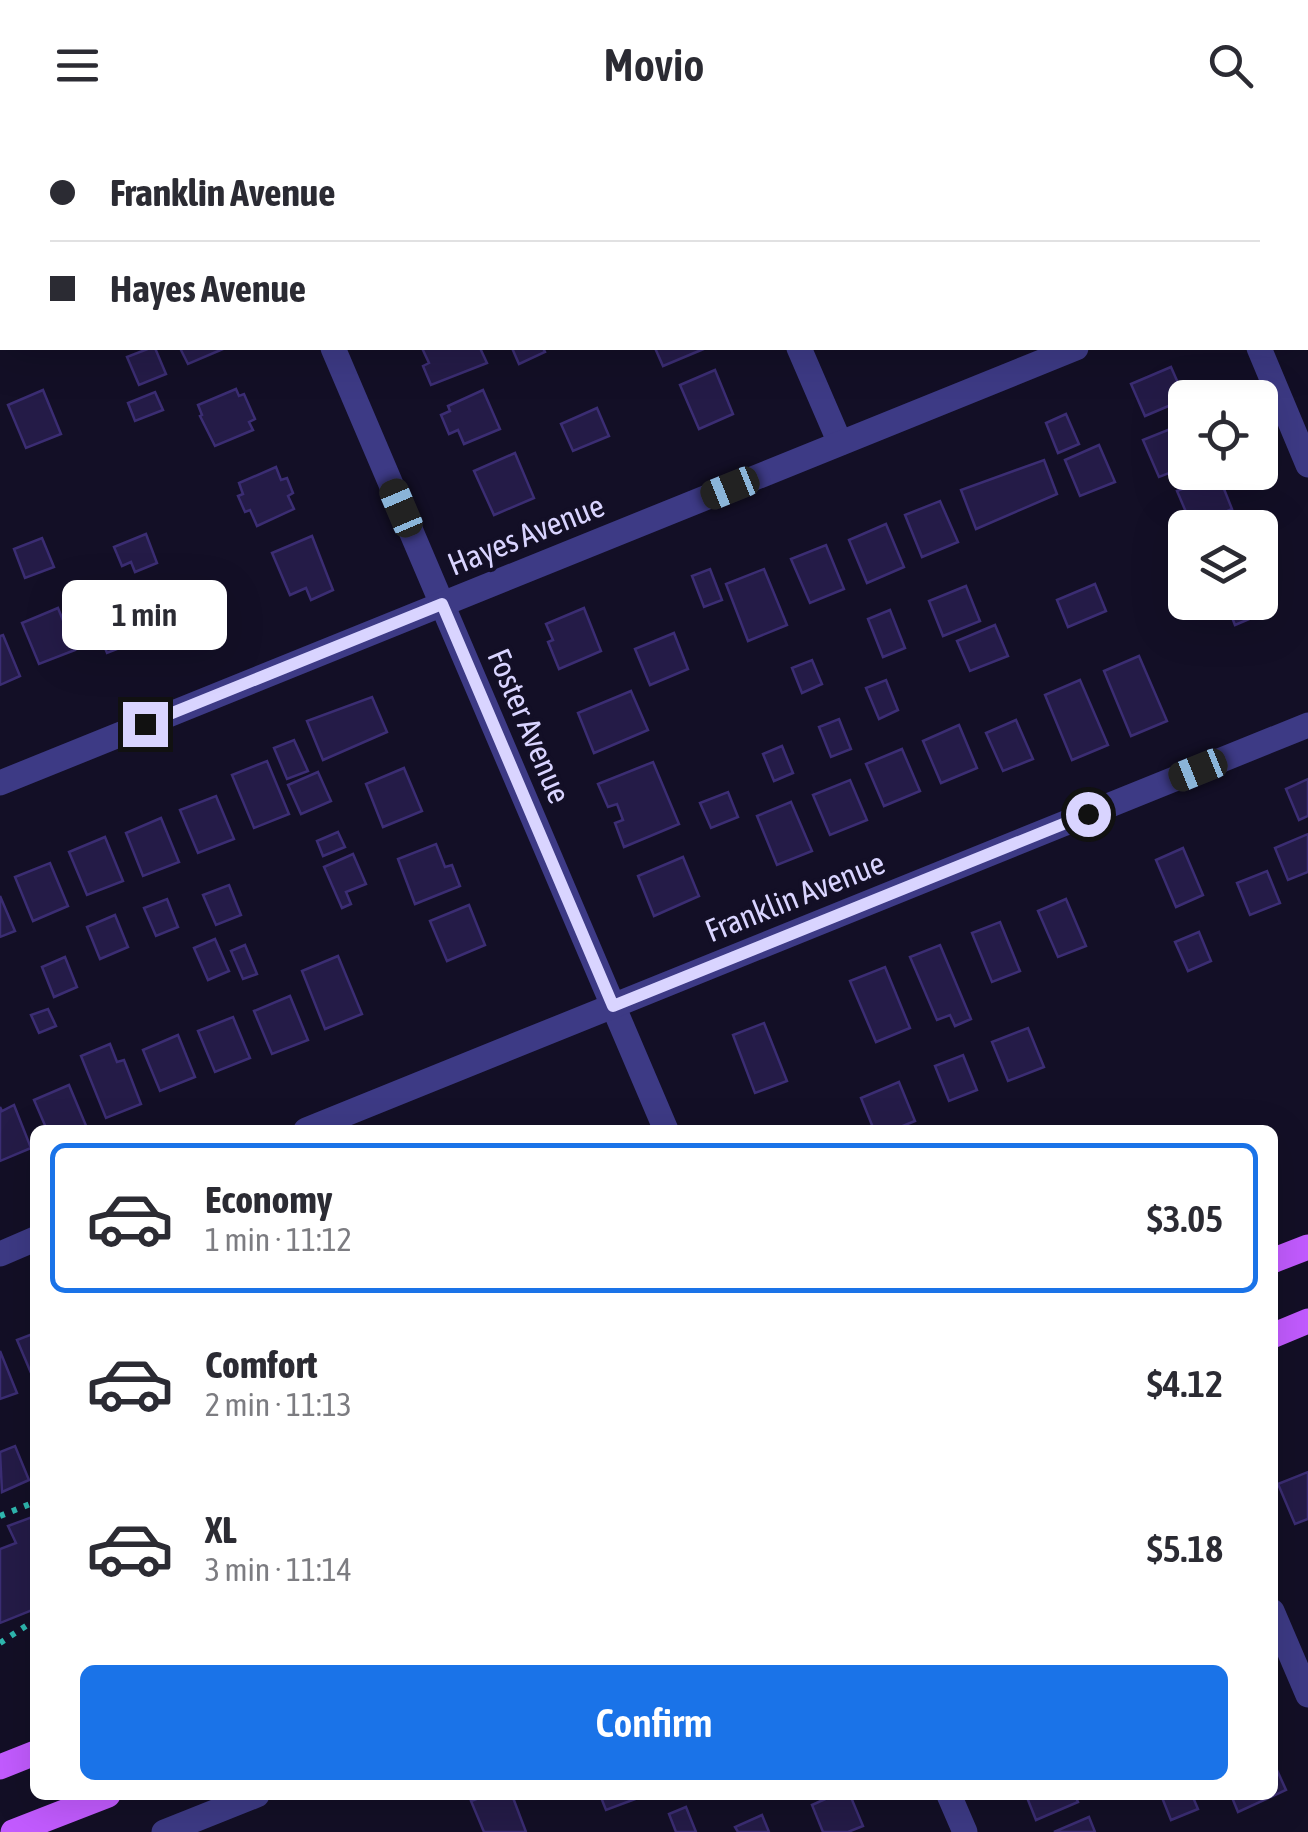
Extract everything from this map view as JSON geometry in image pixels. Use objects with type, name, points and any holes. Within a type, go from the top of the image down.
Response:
[{"type":"main road","points":[[1278,1259],[1308,1247]]},
{"type":"main road","points":[[1278,1334],[1308,1322]]},
{"type":"main road","points":[[0,1766],[30,1755]]},
{"type":"main road","points":[[13,1832],[95,1800]]},
{"type":"street","name":"Foster Avenue","points":[[334,350],[664,1125]]},
{"type":"street","points":[[800,350],[840,443]]},
{"type":"street","name":"Hayes Avenue","points":[[0,783],[1071,350]]},
{"type":"street","points":[[1260,350],[1308,465]]},
{"type":"street","name":"Franklin Avenue","points":[[318,1125],[1308,725]]},
{"type":"street","points":[[0,1254],[30,1242]]},
{"type":"street","points":[[1278,1625],[1308,1695]]},
{"type":"street","points":[[164,1832],[244,1800]]},
{"type":"street","points":[[951,1800],[964,1832]]},
{"type":"path","points":[[0,1516],[30,1504]]},
{"type":"path","points":[[0,1643],[30,1623]]},
{"type":"building","points":[[156,350],[166,374],[139,385],[127,357]]},
{"type":"building","points":[[181,350],[221,350],[188,364]]},
{"type":"building","points":[[423,350],[481,350],[487,363],[431,385],[423,366],[429,363]]},
{"type":"building","points":[[513,350],[544,350],[545,352],[519,364]]},
{"type":"building","points":[[656,350],[701,350],[663,366]]},
{"type":"building","points":[[1171,367],[1177,380],[1168,380],[1168,406],[1145,416],[1131,384]]},
{"type":"building","points":[[715,370],[733,414],[699,429],[680,385]]},
{"type":"building","points":[[236,389],[239,396],[244,394],[255,419],[249,422],[253,430],[215,446],[198,405]]},
{"type":"building","points":[[43,390],[61,434],[26,448],[8,405]]},
{"type":"building","points":[[483,390],[500,429],[464,444],[458,430],[449,434],[441,415],[450,411],[448,406]]},
{"type":"building","points":[[155,392],[163,410],[135,421],[128,403]]},
{"type":"building","points":[[597,408],[609,436],[573,451],[561,424]]},
{"type":"building","points":[[1066,414],[1079,444],[1058,453],[1046,423]]},
{"type":"building","points":[[1168,430],[1168,474],[1159,477],[1143,440]]},
{"type":"building","points":[[1099,445],[1115,482],[1080,496],[1065,460]]},
{"type":"building","points":[[515,453],[534,498],[494,515],[474,471]]},
{"type":"building","points":[[1044,460],[1057,494],[976,529],[961,490]]},
{"type":"building","points":[[276,467],[281,480],[287,478],[294,509],[257,526],[238,496],[243,494],[239,483]]},
{"type":"building","points":[[1224,490],[1232,509],[1185,510],[1177,491]]},
{"type":"building","points":[[940,501],[958,542],[922,557],[905,515]]},
{"type":"building","points":[[886,524],[904,567],[867,583],[849,540]]},
{"type":"building","points":[[146,534],[157,563],[135,572],[131,562],[122,566],[114,547]]},
{"type":"building","points":[[312,536],[333,590],[311,600],[306,588],[290,595],[272,553]]},
{"type":"building","points":[[42,538],[54,567],[25,578],[14,549]]},
{"type":"building","points":[[826,545],[844,589],[810,603],[791,559]]},
{"type":"building","points":[[710,569],[722,600],[704,607],[692,576]]},
{"type":"building","points":[[764,569],[787,625],[748,641],[726,584]]},
{"type":"building","points":[[138,583],[154,622],[131,631],[135,642],[107,653],[87,604]]},
{"type":"building","points":[[1095,584],[1106,611],[1068,627],[1057,600]]},
{"type":"building","points":[[966,586],[980,621],[943,636],[929,601]]},
{"type":"building","points":[[58,608],[75,650],[39,664],[22,623]]},
{"type":"building","points":[[584,608],[601,651],[559,669],[548,642],[553,640],[546,624]]},
{"type":"building","points":[[890,610],[905,648],[883,657],[868,619]]},
{"type":"building","points":[[995,625],[1008,656],[970,671],[957,641]]},
{"type":"building","points":[[674,633],[688,669],[650,685],[635,649]]},
{"type":"building","points":[[3,635],[20,676],[0,685],[0,636]]},
{"type":"building","points":[[1139,656],[1167,721],[1131,736],[1104,671]]},
{"type":"building","points":[[812,660],[822,684],[802,693],[792,668]]},
{"type":"building","points":[[886,680],[898,710],[879,719],[866,688]]},
{"type":"building","points":[[1080,680],[1108,745],[1072,760],[1045,695]]},
{"type":"building","points":[[631,691],[648,730],[594,753],[578,713]]},
{"type":"building","points":[[372,697],[387,732],[323,760],[307,721]]},
{"type":"building","points":[[839,719],[851,749],[831,757],[819,727]]},
{"type":"building","points":[[1016,720],[1033,759],[1003,771],[986,733]]},
{"type":"building","points":[[959,725],[977,768],[941,783],[923,741]]},
{"type":"building","points":[[294,740],[308,771],[287,779],[274,748]]},
{"type":"building","points":[[782,746],[793,773],[774,781],[763,754]]},
{"type":"building","points":[[902,749],[920,791],[884,806],[866,764]]},
{"type":"building","points":[[267,761],[289,814],[254,828],[232,775]]},
{"type":"building","points":[[653,762],[679,824],[624,847],[615,823],[623,820],[617,804],[608,807],[598,784]]},
{"type":"building","points":[[404,768],[422,811],[383,827],[366,784]]},
{"type":"building","points":[[318,772],[331,801],[301,814],[288,785]]},
{"type":"building","points":[[1308,779],[1308,816],[1299,820],[1286,789]]},
{"type":"building","points":[[850,780],[867,820],[830,835],[813,795]]},
{"type":"building","points":[[728,792],[738,817],[711,828],[700,803]]},
{"type":"building","points":[[216,796],[234,839],[198,853],[180,810]]},
{"type":"building","points":[[791,802],[812,851],[777,865],[757,816]]},
{"type":"building","points":[[161,818],[179,862],[143,876],[126,833]]},
{"type":"building","points":[[338,832],[345,847],[323,856],[317,841]]},
{"type":"building","points":[[1308,834],[1308,872],[1288,880],[1275,848]]},
{"type":"building","points":[[105,837],[123,881],[87,895],[69,852]]},
{"type":"building","points":[[436,844],[445,867],[452,865],[460,886],[415,904],[398,859]]},
{"type":"building","points":[[1183,848],[1203,895],[1176,907],[1156,860]]},
{"type":"building","points":[[353,854],[366,884],[346,892],[351,904],[342,908],[324,867]]},
{"type":"building","points":[[683,857],[699,896],[654,916],[638,876]]},
{"type":"building","points":[[50,863],[68,906],[33,921],[15,877]]},
{"type":"building","points":[[1267,871],[1280,903],[1250,915],[1237,883]]},
{"type":"building","points":[[229,885],[241,915],[216,925],[203,895]]},
{"type":"building","points":[[0,896],[15,931],[0,937]]},
{"type":"building","points":[[167,899],[178,927],[156,936],[144,908]]},
{"type":"building","points":[[1066,899],[1086,946],[1058,957],[1038,911]]},
{"type":"building","points":[[469,905],[485,945],[447,961],[430,921]]},
{"type":"building","points":[[115,915],[128,947],[100,959],[87,927]]},
{"type":"building","points":[[1000,922],[1020,971],[992,982],[972,933]]},
{"type":"building","points":[[1199,932],[1211,961],[1188,971],[1175,942]]},
{"type":"building","points":[[215,939],[229,971],[208,980],[194,948]]},
{"type":"building","points":[[245,945],[257,974],[243,979],[231,951]]},
{"type":"building","points":[[940,945],[971,1019],[955,1026],[950,1015],[937,1020],[910,957]]},
{"type":"building","points":[[338,956],[362,1014],[325,1029],[302,971]]},
{"type":"building","points":[[65,957],[77,987],[54,997],[42,967]]},
{"type":"building","points":[[885,967],[910,1028],[876,1042],[850,981]]},
{"type":"building","points":[[290,996],[308,1040],[272,1054],[254,1011]]},
{"type":"building","points":[[48,1009],[56,1026],[39,1033],[31,1015]]},
{"type":"building","points":[[233,1017],[250,1058],[215,1072],[198,1031]]},
{"type":"building","points":[[764,1023],[787,1081],[755,1093],[733,1035]]},
{"type":"building","points":[[1028,1028],[1044,1067],[1008,1081],[992,1042]]},
{"type":"building","points":[[178,1035],[195,1077],[160,1091],[143,1050]]},
{"type":"building","points":[[110,1044],[117,1062],[124,1060],[141,1104],[106,1118],[81,1056]]},
{"type":"building","points":[[963,1055],[977,1090],[949,1101],[935,1066]]},
{"type":"building","points":[[899,1082],[915,1121],[905,1125],[872,1125],[861,1098]]},
{"type":"building","points":[[69,1085],[86,1125],[45,1125],[34,1100]]},
{"type":"building","points":[[14,1105],[30,1148],[0,1161],[0,1107],[2,1111]]},
{"type":"building","points":[[30,1335],[30,1371],[17,1340]]},
{"type":"building","points":[[0,1351],[17,1393],[0,1399]]},
{"type":"building","points":[[15,1446],[29,1480],[2,1492],[0,1452]]},
{"type":"building","points":[[1308,1472],[1308,1519],[1295,1524],[1278,1484]]},
{"type":"building","points":[[30,1518],[30,1611],[0,1623],[0,1549],[16,1543],[8,1526]]},
{"type":"building","points":[[1278,1772],[1286,1790],[1278,1794]]},
{"type":"building","points":[[514,1800],[526,1832],[484,1832],[471,1801]]},
{"type":"building","points":[[602,1800],[633,1800],[606,1810]]},
{"type":"building","points":[[823,1800],[852,1800],[863,1826],[848,1832],[823,1832],[812,1805]]},
{"type":"building","points":[[1028,1800],[1077,1800],[1078,1802],[1036,1820]]},
{"type":"building","points":[[1163,1800],[1194,1800],[1198,1809],[1171,1820]]},
{"type":"building","points":[[1233,1800],[1264,1800],[1238,1812]]},
{"type":"building","points":[[686,1807],[696,1832],[676,1832],[669,1814]]},
{"type":"building","points":[[762,1815],[769,1832],[738,1832],[735,1827]]},
{"type":"building","points":[[1089,1817],[1095,1832],[1054,1832]]},
{"type":"route","points":[[145,724],[442,604],[613,1006],[1088,814]]}]
